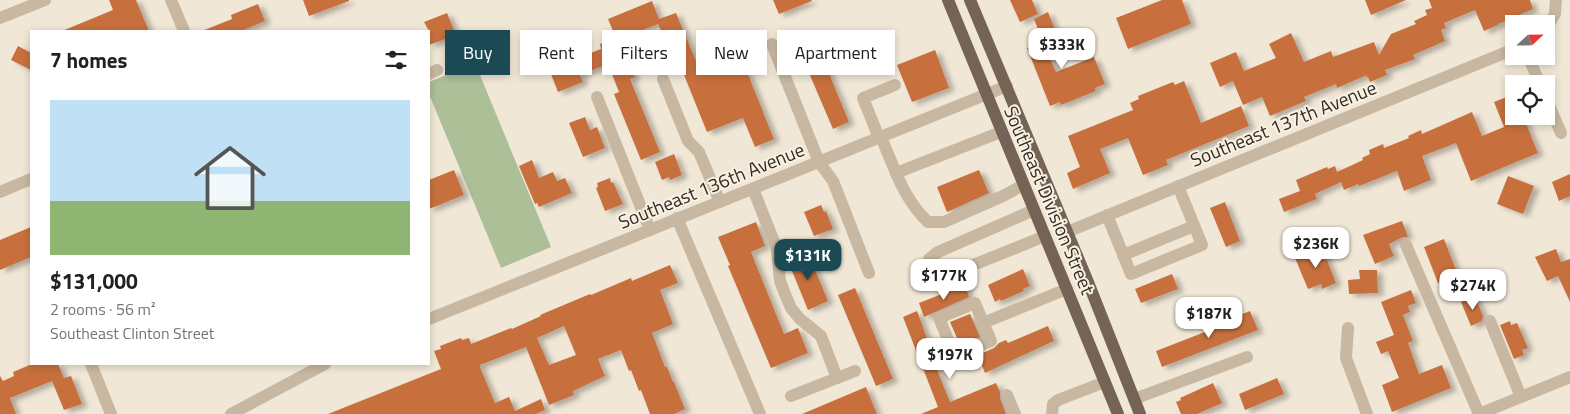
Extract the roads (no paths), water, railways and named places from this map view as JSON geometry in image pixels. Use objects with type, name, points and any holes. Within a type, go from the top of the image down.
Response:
[{"type":"main road","name":"Southeast Division Street","points":[[948,0],[1118,414]]},
{"type":"main road","name":"Southeast Division Street","points":[[970,0],[1067,232],[1140,414]]},
{"type":"street","points":[[0,18],[45,0]]},
{"type":"street","points":[[171,0],[184,30]]},
{"type":"street","points":[[1554,15],[1556,0]]},
{"type":"street","points":[[772,44],[819,162],[832,181],[869,273]]},
{"type":"street","name":"Southeast 137th Avenue","points":[[1067,232],[1505,53]]},
{"type":"street","points":[[662,79],[688,141],[699,152],[720,202]]},
{"type":"street","points":[[895,85],[863,98],[904,192],[916,210],[928,222],[944,222],[1023,185]]},
{"type":"street","name":"Southeast 136th Avenue","points":[[430,319],[1007,86]]},
{"type":"street","points":[[597,97],[650,230]]},
{"type":"street","points":[[1555,119],[1561,133]]},
{"type":"street","points":[[896,173],[1001,132]]},
{"type":"street","points":[[0,192],[30,179]]},
{"type":"street","points":[[1107,216],[1131,274],[1175,256],[1202,244],[1178,186]]},
{"type":"street","points":[[753,189],[777,249],[780,281],[791,308],[800,319],[821,336],[838,378]]},
{"type":"street","points":[[1034,210],[938,252],[929,259],[930,268],[937,275],[951,274],[1045,236]]},
{"type":"street","points":[[678,218],[760,414]]},
{"type":"street","points":[[1123,255],[1194,226]]},
{"type":"street","points":[[1406,245],[1479,414],[1570,377]]},
{"type":"street","points":[[983,323],[1067,289]]},
{"type":"street","points":[[975,303],[983,323],[991,341],[955,356],[940,318],[975,303]]},
{"type":"street","points":[[1490,321],[1521,397]]},
{"type":"street","points":[[1348,328],[1346,351],[1348,364],[1367,414]]},
{"type":"street","points":[[1134,399],[1247,357]]},
{"type":"street","points":[[91,365],[111,414]]},
{"type":"street","points":[[231,414],[323,365]]},
{"type":"street","points":[[791,396],[855,371]]},
{"type":"street","points":[[1052,414],[1053,404],[1058,400],[1105,382]]},
{"type":"street","points":[[1007,395],[1015,414]]}]
